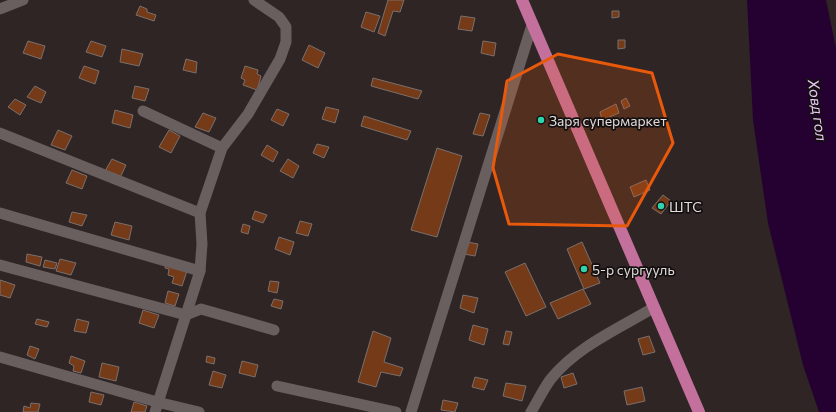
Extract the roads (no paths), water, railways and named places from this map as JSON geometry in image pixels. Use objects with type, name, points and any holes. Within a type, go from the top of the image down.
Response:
[{"type":"highway","points":[[522,0],[653,308],[699,412]]},
{"type":"street","points":[[2,6],[23,0]]},
{"type":"street","points":[[156,407],[200,271],[202,244],[200,213],[222,148],[248,114],[280,59],[286,42],[286,27],[279,17],[254,0]]},
{"type":"street","points":[[411,412],[532,25]]},
{"type":"street","points":[[143,112],[222,148]]},
{"type":"street","points":[[0,133],[200,213]]},
{"type":"street","points":[[0,213],[200,271]]},
{"type":"street","points":[[0,265],[186,315],[201,308],[274,330]]},
{"type":"street","points":[[531,412],[550,381],[565,364],[589,346],[653,308]]},
{"type":"street","points":[[0,357],[156,407],[199,412]]},
{"type":"street","points":[[277,386],[396,412]]},
{"type":"water","name":"Ховд гол","points":[[747,0],[826,0],[836,48],[836,412],[819,412],[803,365],[768,223],[753,120]]},
{"type":"place","name":"Заря супермаркет","points":[[541,120]]},
{"type":"place","name":"ШТС","points":[[661,206]]},
{"type":"place","name":"5-р сургууль","points":[[584,269]]}]
